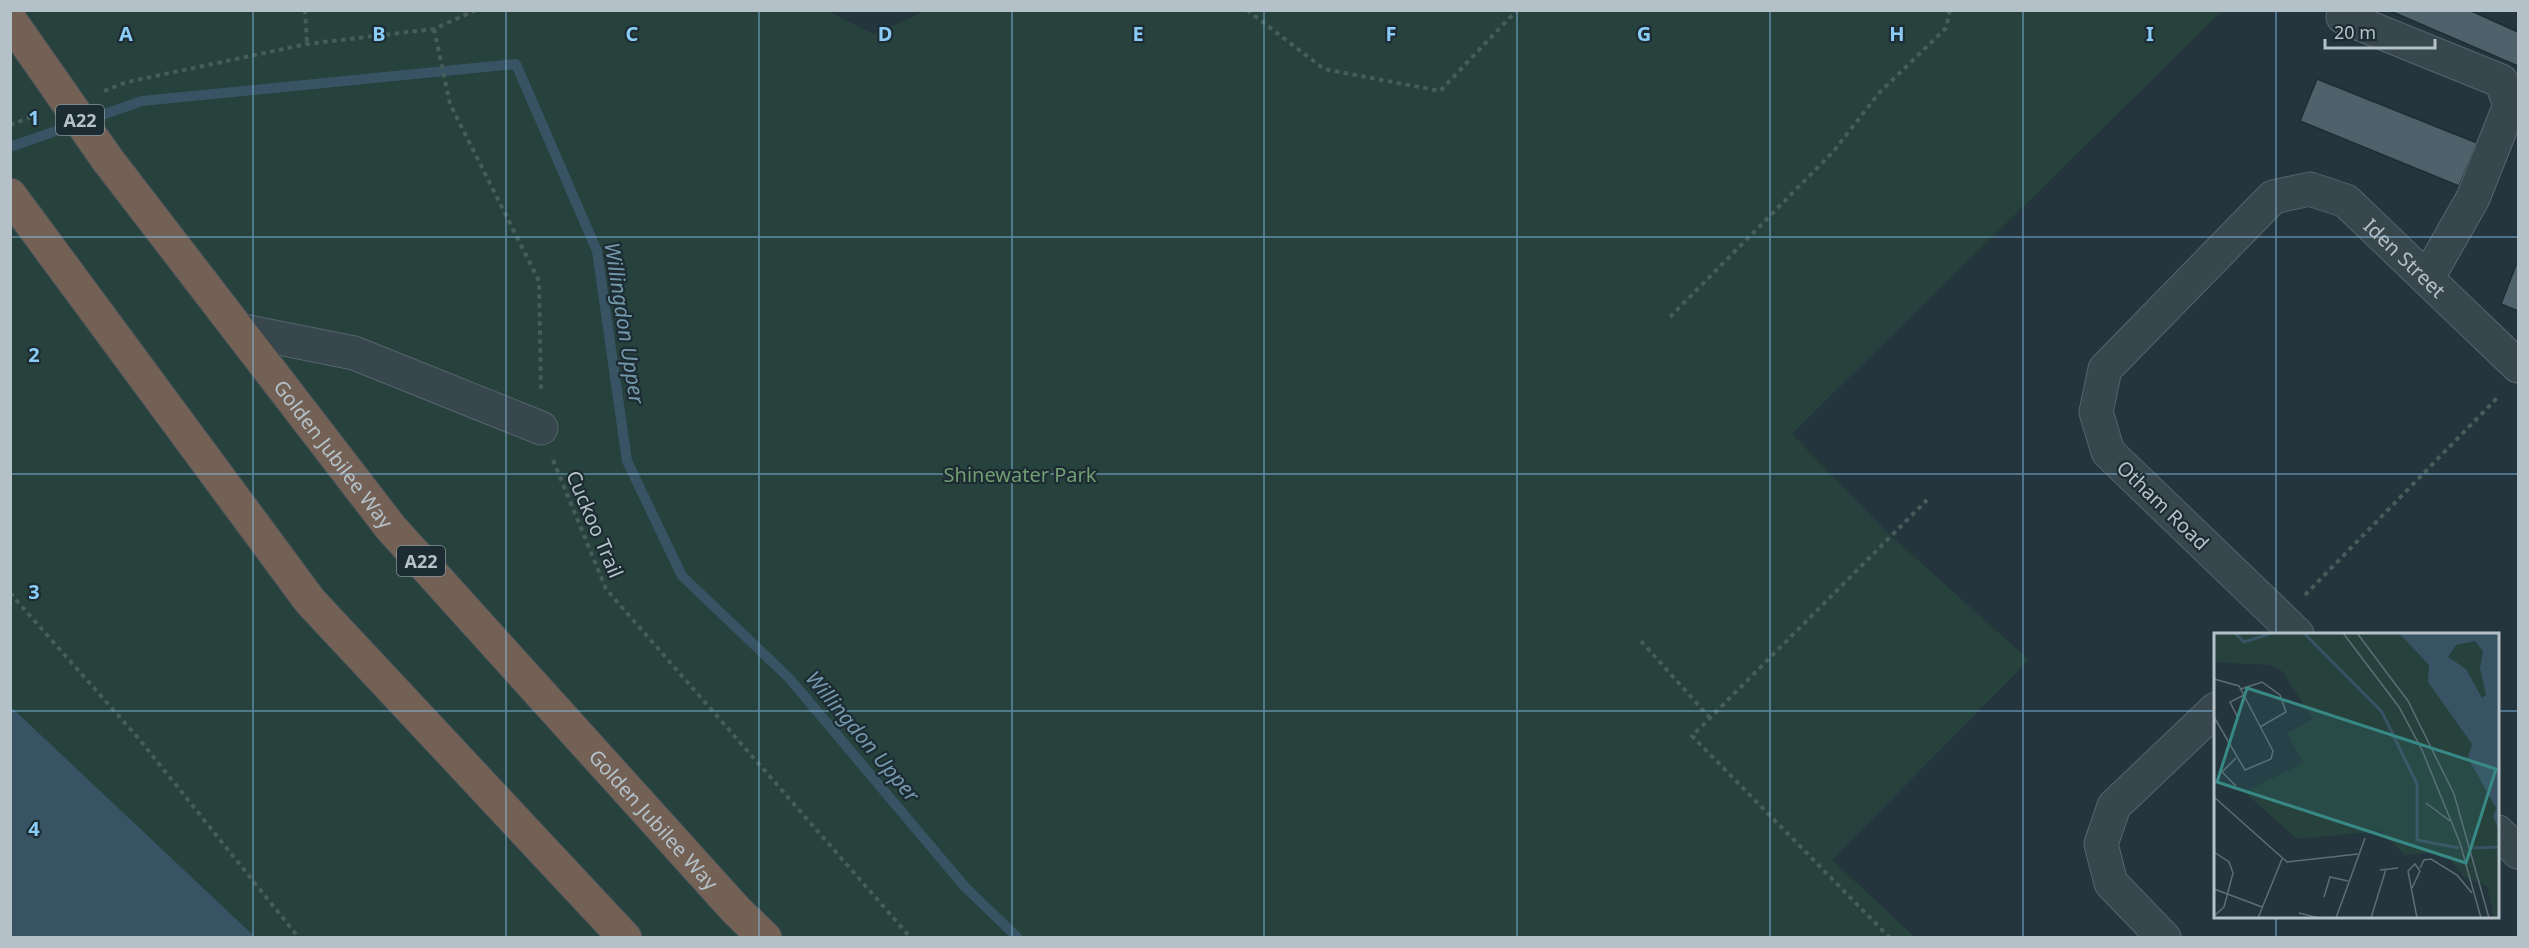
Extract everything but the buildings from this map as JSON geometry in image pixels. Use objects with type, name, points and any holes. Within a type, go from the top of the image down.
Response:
[{"type":"highway","name":"Golden Jubilee Way","points":[[10,20],[107,159],[391,528],[736,910],[765,938]]},
{"type":"highway","points":[[10,195],[309,601],[625,938]]},
{"type":"street","points":[[2343,17],[2501,81],[2510,105],[2473,198],[2427,279]]},
{"type":"street","name":"Iden Street","points":[[2273,197],[2310,189],[2346,201],[2427,279],[2510,380]]},
{"type":"street","name":"Otham Road","points":[[2273,197],[2105,369],[2096,412],[2108,452],[2291,630]]},
{"type":"street","points":[[239,330],[354,353],[541,428]]},
{"type":"street","points":[[2164,938],[2111,883],[2101,844],[2114,806],[2214,711]]},
{"type":"street","points":[[2499,833],[2518,852]]},
{"type":"path","points":[[305,10],[308,44]]},
{"type":"path","points":[[95,94],[127,82],[308,44],[434,29],[477,10]]},
{"type":"path","points":[[1246,10],[1324,69],[1440,92],[1517,10]]},
{"type":"path","points":[[1670,317],[1833,152],[1879,93],[1946,28],[1950,10]]},
{"type":"path","name":"Cuckoo Trail","points":[[434,29],[450,104],[539,281],[541,428],[606,590],[911,938]]},
{"type":"path","points":[[10,124],[42,113]]},
{"type":"path","points":[[2291,630],[2510,380]]},
{"type":"path","points":[[1890,938],[1692,736],[1927,500]]},
{"type":"path","points":[[10,592],[139,739],[299,938]]},
{"type":"path","points":[[1641,641],[1710,718]]},
{"type":"green space","name":"Shinewater Park","points":[[826,10],[874,34],[928,10],[2222,11],[1792,434],[1888,533],[2029,660],[1832,860],[1916,938],[11,937],[10,11]]},
{"type":"water","points":[[11,707],[255,937],[11,937]]},
{"type":"waterway","name":"Willingdon Upper","points":[[10,147],[142,101],[516,64],[597,251],[627,461],[682,576],[789,678],[965,887],[1018,938]]}]
